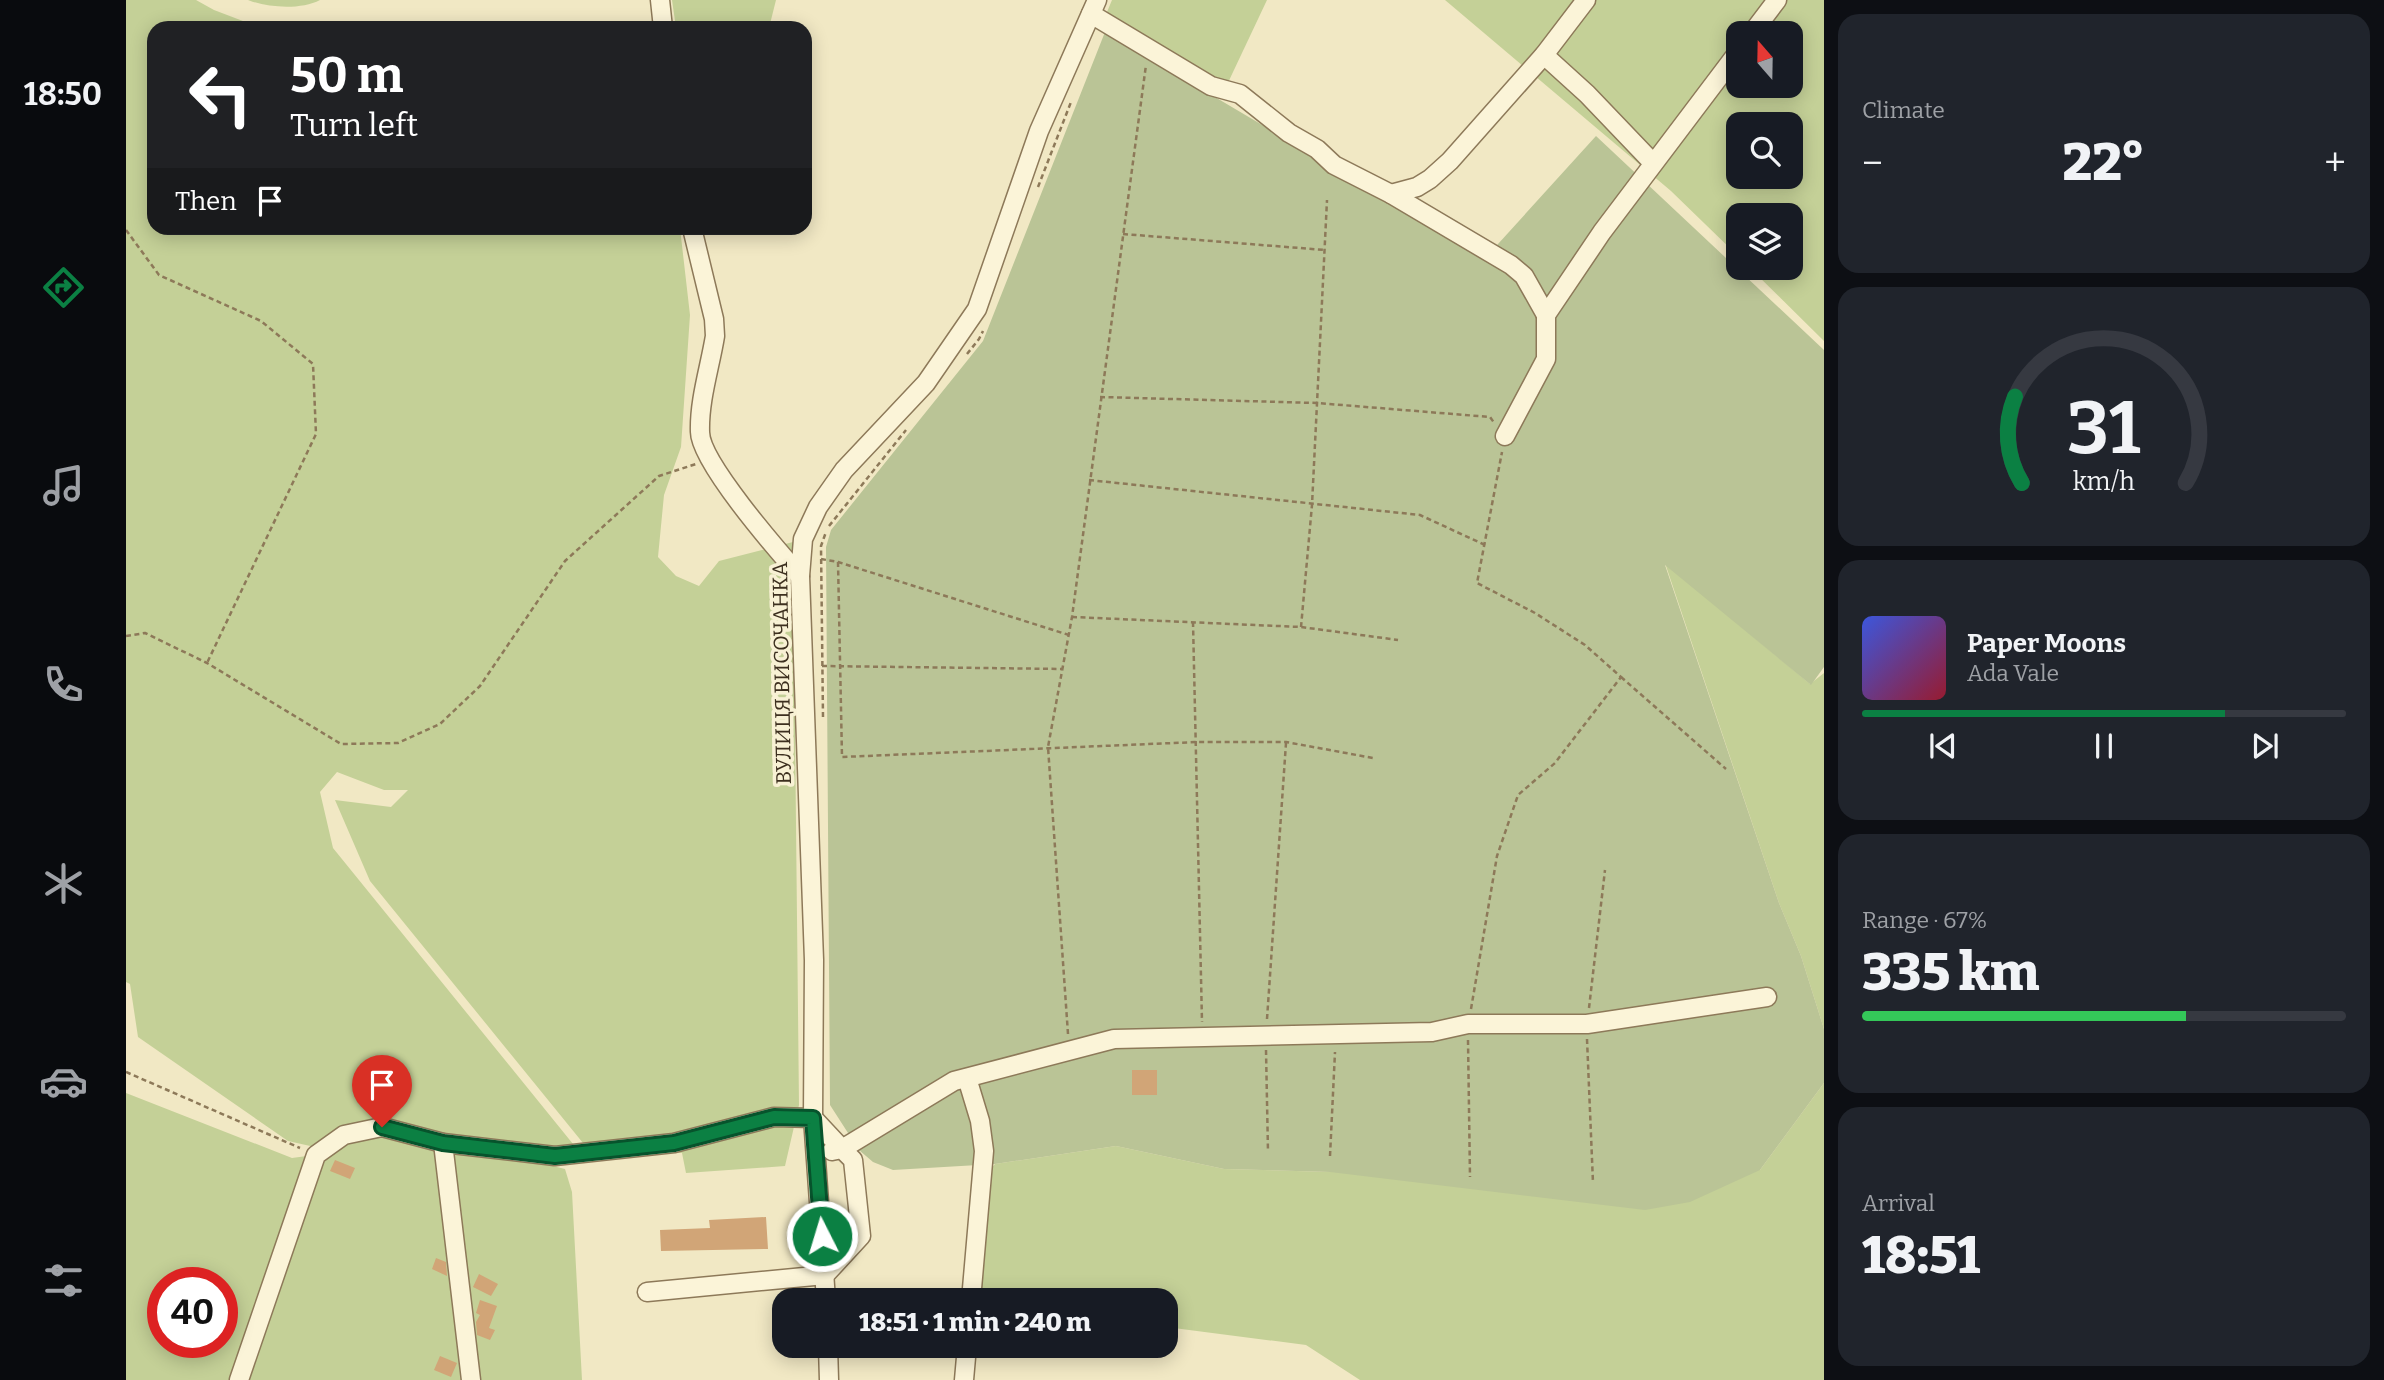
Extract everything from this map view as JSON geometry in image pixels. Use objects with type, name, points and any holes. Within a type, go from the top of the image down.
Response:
[{"type":"street","points":[[660,0],[662,21]]},
{"type":"street","points":[[1391,194],[1417,187],[1450,160],[1544,55],[1586,0]]},
{"type":"street","points":[[1761,21],[1777,0]]},
{"type":"street","points":[[1094,7],[1149,48],[1211,86],[1240,94],[1289,133],[1317,149],[1334,165],[1391,194],[1511,265],[1524,276],[1546,315],[1546,359],[1505,436]]},
{"type":"street","name":"ВУЛИЦЯ ВИСОЧАНКА","points":[[826,1288],[813,1118],[814,960],[800,576],[803,539],[818,507],[844,470],[926,383],[976,309],[1039,131],[1094,7]]},
{"type":"street","points":[[1544,55],[1587,94],[1653,163]]},
{"type":"street","points":[[1546,315],[1602,232],[1726,68]]},
{"type":"street","points":[[694,235],[714,319],[715,336],[699,434],[709,460],[745,510],[800,576]]},
{"type":"street","points":[[816,1163],[829,1152],[842,1149],[954,1081],[1114,1039],[1432,1032],[1468,1024],[1587,1024],[1767,997]]},
{"type":"street","points":[[967,1078],[980,1121],[984,1151],[972,1288]]},
{"type":"street","points":[[239,1380],[316,1155],[344,1135],[382,1127],[443,1143],[555,1156],[674,1143],[774,1117],[813,1118],[853,1160],[861,1236],[825,1275],[647,1292]]},
{"type":"street","points":[[443,1143],[471,1380]]},
{"type":"street","points":[[828,1358],[829,1380]]},
{"type":"street","points":[[964,1380],[966,1358]]},
{"type":"path","points":[[1069,1051],[1048,747],[1072,617],[1149,48]]},
{"type":"path","points":[[1038,186],[1073,97]]},
{"type":"path","points":[[1301,627],[1312,505],[1328,200]]},
{"type":"path","points":[[126,230],[159,275],[261,321],[313,364],[316,434],[207,663]]},
{"type":"path","points":[[1123,234],[1325,250]]},
{"type":"path","points":[[962,360],[979,339],[984,326]]},
{"type":"path","points":[[1100,397],[1317,403],[1490,417],[1505,436],[1477,583],[1535,612],[1585,645],[1726,769]]},
{"type":"path","points":[[823,721],[821,546],[827,528],[912,423]]},
{"type":"path","points":[[126,636],[145,633],[207,663],[341,744],[398,743],[440,724],[480,686],[565,561],[659,476],[709,460]]},
{"type":"path","points":[[1089,480],[1420,515],[1485,545]]},
{"type":"path","points":[[821,559],[838,562],[1069,635]]},
{"type":"path","points":[[838,562],[842,757],[1048,747],[1286,742],[1373,758]]},
{"type":"path","points":[[1072,617],[1301,627],[1398,640]]},
{"type":"path","points":[[1193,622],[1202,1036]]},
{"type":"path","points":[[822,666],[1062,669]]},
{"type":"path","points":[[1470,1177],[1468,1024],[1497,856],[1518,795],[1555,763],[1620,677]]},
{"type":"path","points":[[1268,1152],[1266,1036],[1286,742]]},
{"type":"path","points":[[1330,1156],[1336,1034]]},
{"type":"path","points":[[126,1072],[316,1155]]},
{"type":"green space","points":[[126,0],[196,0],[243,21],[147,21],[147,235],[681,235],[690,315],[681,447],[664,495],[658,557],[676,576],[699,586],[719,561],[793,542],[799,1105],[785,1166],[686,1173],[682,1153],[583,1143],[370,881],[335,800],[391,807],[408,790],[384,790],[337,772],[320,792],[333,848],[573,1144],[532,1150],[452,1141],[565,1169],[572,1192],[582,1380],[126,1380],[126,1093],[292,1158],[337,1152],[288,1141],[138,1037],[130,984],[126,982]]},
{"type":"green space","points":[[248,0],[320,0],[284,7]]},
{"type":"green space","points":[[672,0],[776,0],[771,21],[675,21]]},
{"type":"green space","points":[[1112,0],[1267,0],[1225,89],[1107,12]]},
{"type":"green space","points":[[1445,0],[1824,0],[1824,341],[1762,280],[1803,280],[1803,203],[1726,203],[1726,244],[1671,191]]},
{"type":"green space","points":[[1105,32],[1435,227],[1488,255],[1596,136],[1726,258],[1726,280],[1749,280],[1824,350],[1824,667],[1811,685],[1665,565],[1824,1029],[1824,1083],[1760,1170],[1690,1202],[1645,1210],[1330,1172],[1224,1169],[1116,1146],[995,1164],[893,1170],[873,1162],[859,1150],[830,1105],[826,547],[831,530],[983,341]]},
{"type":"green space","points":[[1665,563],[1810,684],[1824,673],[1824,1029],[1801,956],[1779,903]]},
{"type":"green space","points":[[1824,1083],[1824,1380],[1360,1380],[1306,1345],[1178,1329],[1178,1288],[978,1288],[985,1176],[995,1164],[1116,1146],[1224,1169],[1330,1172],[1760,1170]]},
{"type":"building","points":[[1132,1070],[1157,1070],[1157,1095],[1132,1095]]},
{"type":"building","points":[[335,1160],[355,1168],[350,1179],[330,1171]]},
{"type":"building","points":[[766,1217],[768,1249],[661,1251],[660,1230],[710,1228],[709,1220]]},
{"type":"building","points":[[436,1258],[446,1262],[447,1276],[432,1269]]},
{"type":"building","points":[[479,1274],[498,1284],[491,1296],[473,1287]]},
{"type":"building","points":[[480,1300],[497,1306],[489,1328],[495,1330],[490,1340],[477,1335],[476,1322],[480,1315],[476,1313]]},
{"type":"building","points":[[440,1356],[457,1363],[451,1377],[434,1370]]},
{"type":"route","points":[[382,1127],[443,1143],[555,1156],[674,1143],[774,1117],[813,1118],[822,1236]]}]
